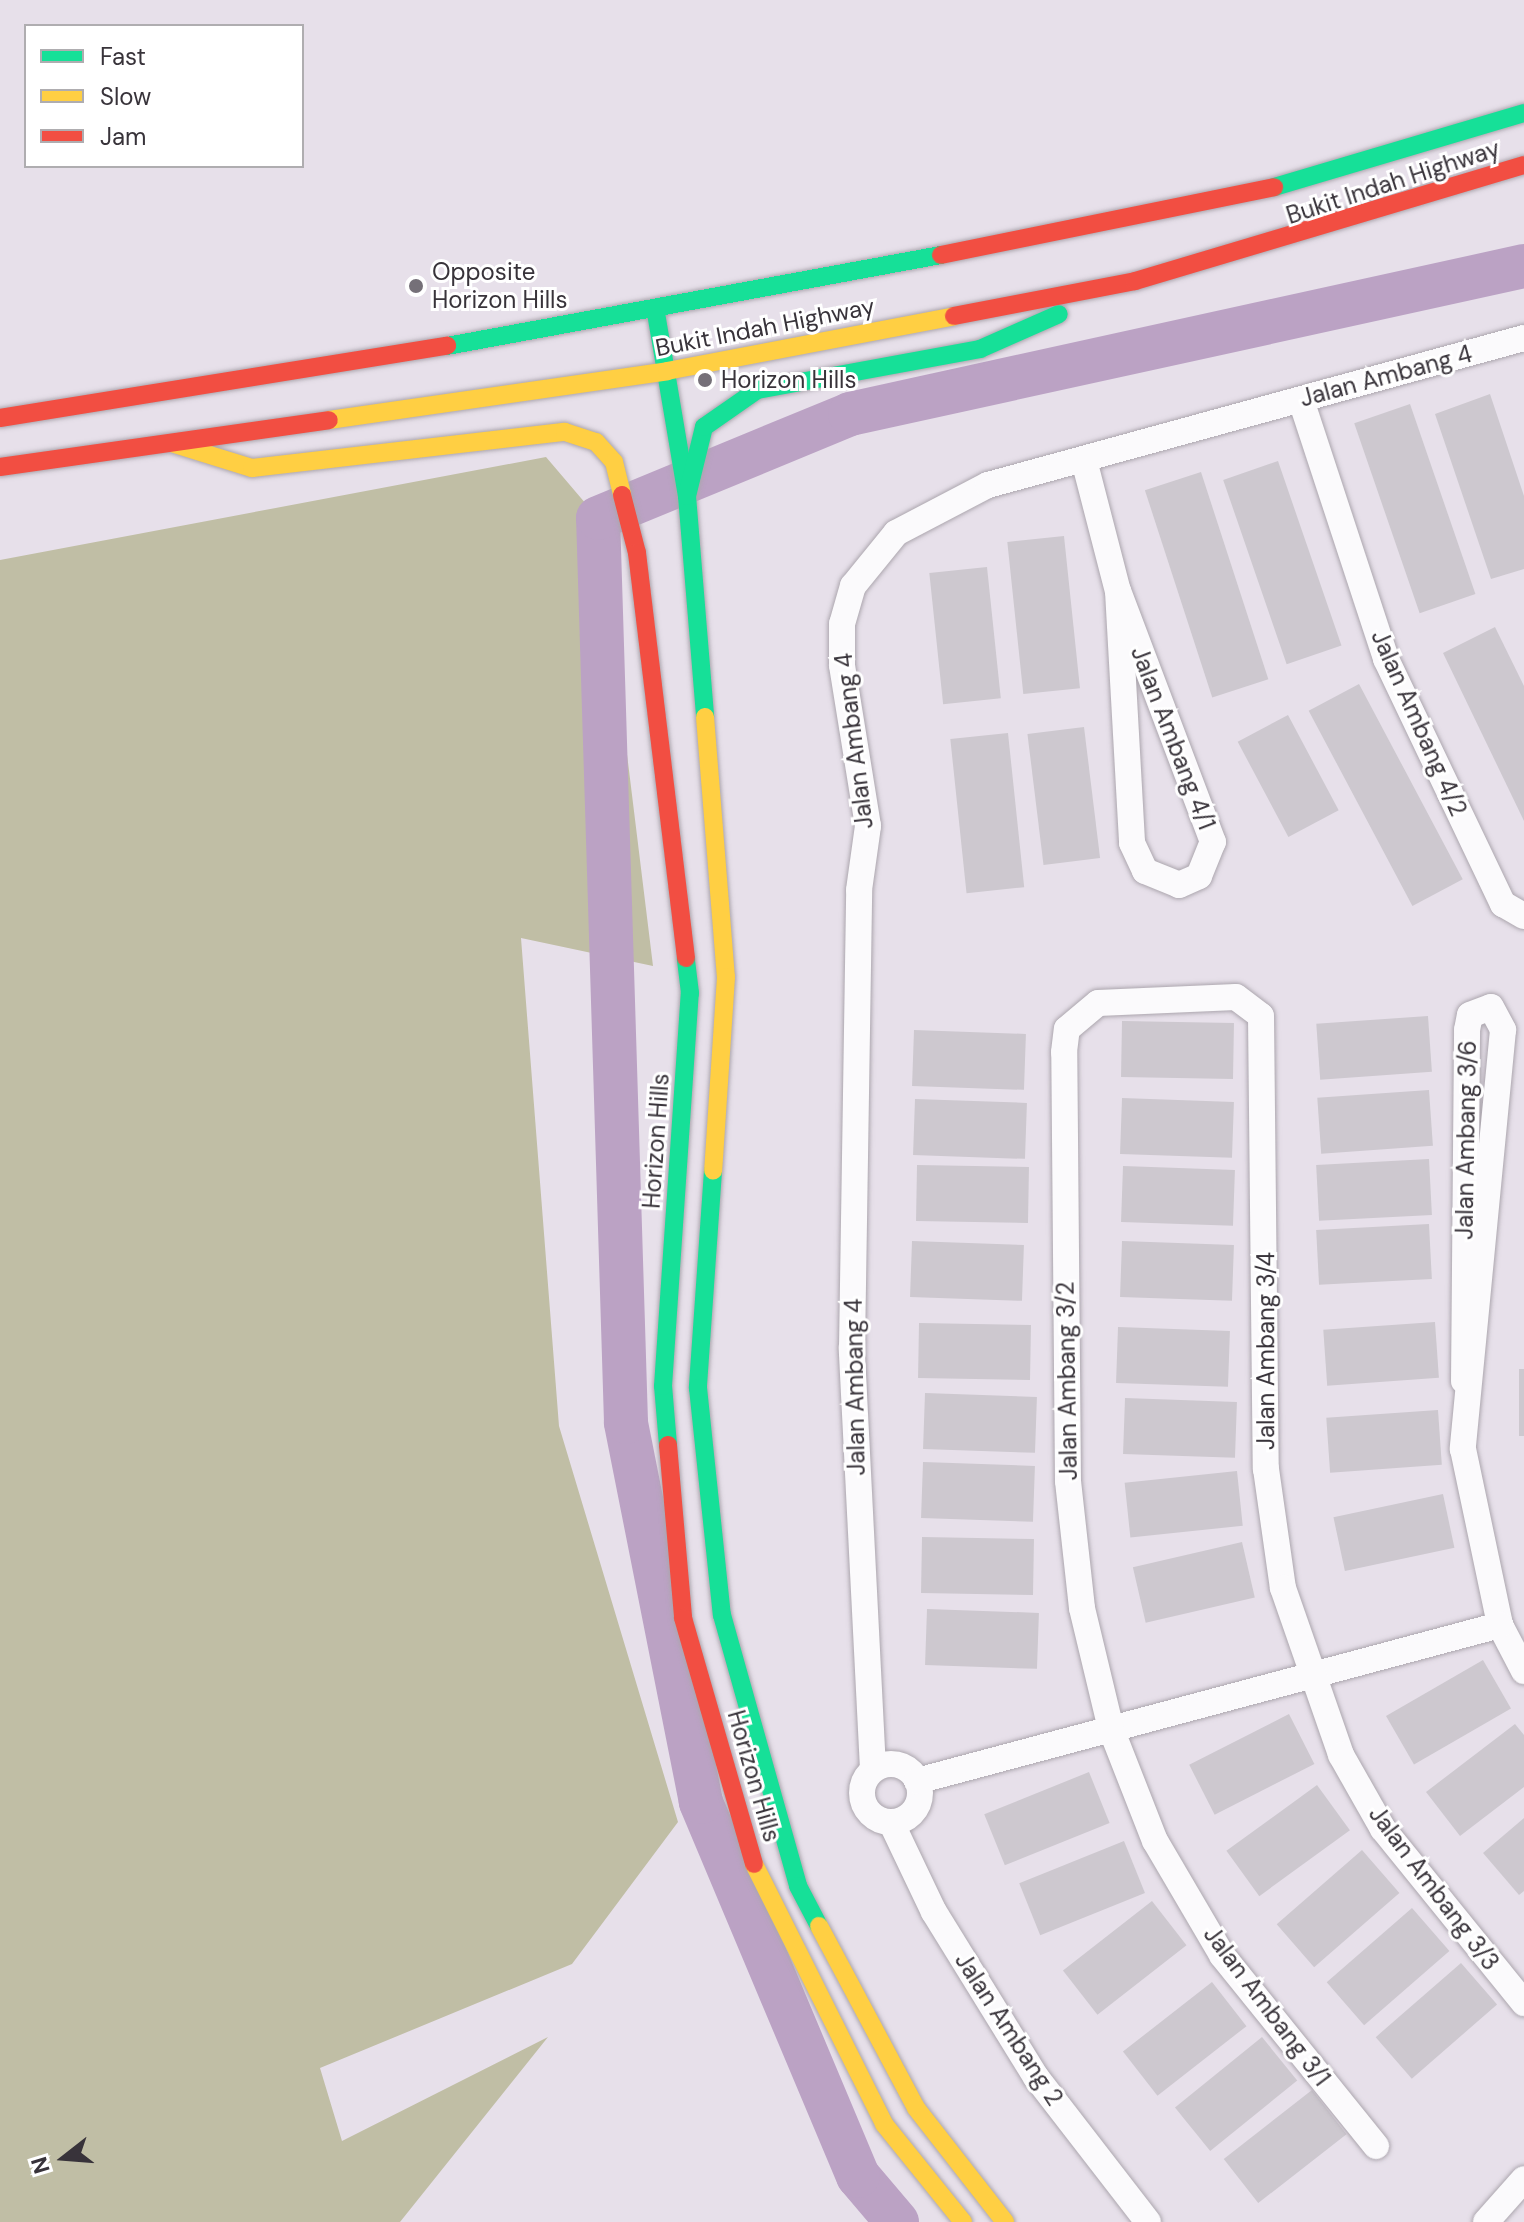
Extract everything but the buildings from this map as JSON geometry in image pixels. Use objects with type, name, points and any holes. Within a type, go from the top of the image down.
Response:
[{"type":"main road","name":"Bukit Indah Highway","points":[[0,418],[656,313],[1296,182],[1438,145],[1524,113]]},
{"type":"main road","name":"Bukit Indah Highway","points":[[0,467],[667,371],[1135,281],[1524,165]]},
{"type":"main road","points":[[687,496],[704,427],[757,390],[980,349],[1135,281]]},
{"type":"main road","name":"Horizon Hills","points":[[656,313],[687,496],[726,977],[698,1388],[722,1615],[798,1886],[916,2108],[1005,2222]]},
{"type":"main road","name":"Horizon Hills","points":[[169,443],[252,468],[565,432],[596,442],[614,462],[637,553],[690,993],[663,1386],[683,1618],[762,1893],[884,2124],[963,2222]]},
{"type":"street","name":"Jalan Ambang 4","points":[[873,1769],[852,1348],[859,890],[868,826],[842,624],[873,554],[920,516],[988,485],[1301,400],[1522,347]]},
{"type":"street","name":"Jalan Ambang 4/2","points":[[1301,400],[1386,659],[1514,910]]},
{"type":"street","name":"Jalan Ambang 4/1","points":[[1084,460],[1118,591],[1213,842],[1199,876],[1179,885],[1145,871],[1132,843],[1118,591]]},
{"type":"street","name":"Jalan Ambang 3/2","points":[[1111,1729],[1082,1608],[1068,1481],[1067,1029],[1098,1003],[1236,997],[1261,1016]]},
{"type":"street","name":"Jalan Ambang 3/6","points":[[1464,1381],[1503,1030],[1491,1007],[1470,1015],[1467,1030],[1464,1381],[1471,1505],[1500,1625],[1524,1671]]},
{"type":"street","name":"Jalan Ambang 3/4","points":[[1261,1016],[1266,1469],[1283,1588],[1312,1681]]},
{"type":"street","points":[[917,1781],[1111,1729],[1312,1681],[1500,1625]]},
{"type":"street","name":"Jalan Ambang 3/3","points":[[1312,1681],[1341,1755],[1383,1829],[1524,2003]]},
{"type":"street","name":"Jalan Ambang 3/1","points":[[1111,1729],[1155,1841],[1222,1955],[1376,2146]]},
{"type":"street","points":[[898,1764],[917,1781],[916,1809],[891,1822],[863,1802],[873,1769],[898,1764]]},
{"type":"street","name":"Jalan Ambang 2","points":[[891,1822],[934,1912],[1036,2077],[1148,2222]]},
{"type":"street","points":[[1486,2222],[1524,2179]]},
{"type":"shaded area","points":[[546,457],[598,518],[653,966],[521,938],[559,1426],[678,1822],[572,1964],[320,2068],[342,2141],[548,2037],[400,2222],[0,2222],[0,560]]},
{"type":"waterway","points":[[897,2222],[858,2176],[701,1802],[626,1422],[598,518],[850,414],[1524,266]]},
{"type":"traffic: fast","points":[[1274,187],[1524,113]]},
{"type":"traffic: fast","points":[[447,346],[941,255]]},
{"type":"traffic: fast","points":[[656,313],[687,496],[705,717]]},
{"type":"traffic: fast","points":[[687,496],[704,427],[757,390],[980,349],[1059,314]]},
{"type":"traffic: fast","points":[[668,1445],[663,1386],[690,993],[686,958]]},
{"type":"traffic: fast","points":[[713,1171],[698,1388],[722,1615],[798,1886],[819,1926]]},
{"type":"traffic: slow","points":[[329,420],[667,371],[954,316]]},
{"type":"traffic: slow","points":[[171,443],[252,468],[565,432],[596,442],[614,462],[622,495]]},
{"type":"traffic: slow","points":[[705,717],[726,977],[713,1171]]},
{"type":"traffic: slow","points":[[754,1864],[884,2124],[963,2222]]},
{"type":"traffic: slow","points":[[819,1926],[916,2108],[1005,2222]]},
{"type":"traffic: jam","points":[[954,316],[1135,281],[1524,165]]},
{"type":"traffic: jam","points":[[941,255],[1274,187]]},
{"type":"traffic: jam","points":[[0,418],[447,346]]},
{"type":"traffic: jam","points":[[0,467],[329,420]]},
{"type":"traffic: jam","points":[[622,495],[637,553],[686,958]]},
{"type":"traffic: jam","points":[[668,1445],[683,1618],[754,1864]]},
{"type":"place","name":"Opposite Horizon Hills","points":[[416,286]]},
{"type":"place","name":"Horizon Hills","points":[[705,380]]}]
